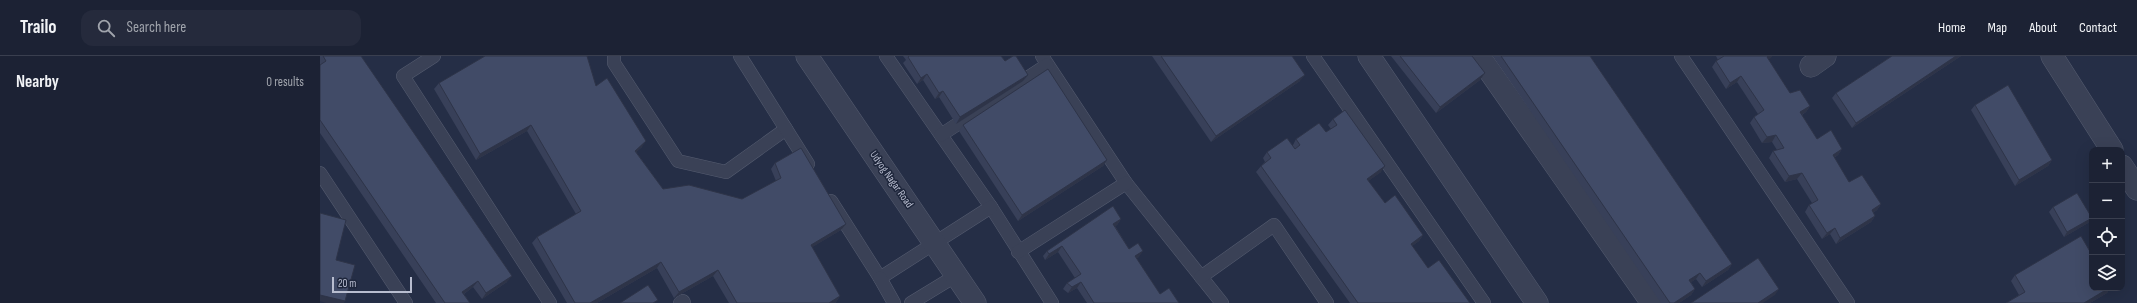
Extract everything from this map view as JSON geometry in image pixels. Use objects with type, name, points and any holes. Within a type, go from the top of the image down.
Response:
[{"type":"street","name":"Udyog Nagar Road","points":[[807,56],[936,242],[975,303]]},
{"type":"street","points":[[1369,56],[1537,303]]},
{"type":"street","points":[[1479,56],[1652,303]]},
{"type":"street","points":[[2052,56],[2110,147]]},
{"type":"street","points":[[2125,171],[2137,189]]},
{"type":"lane","points":[[434,56],[403,76],[550,303]]},
{"type":"lane","points":[[614,56],[614,63],[678,161],[726,172],[786,129]]},
{"type":"lane","points":[[740,56],[816,176]]},
{"type":"lane","points":[[886,56],[991,207],[1018,252],[1052,303]]},
{"type":"lane","points":[[1314,56],[1484,303]]},
{"type":"lane","points":[[1681,56],[1848,303]]},
{"type":"lane","points":[[941,135],[1044,61],[1126,183],[1222,303]]},
{"type":"lane","points":[[320,174],[406,303]]},
{"type":"lane","points":[[1018,252],[1126,183]]},
{"type":"lane","points":[[824,190],[880,278],[891,302]]},
{"type":"lane","points":[[880,278],[991,207]]},
{"type":"lane","points":[[1201,277],[1274,225],[1327,303]]},
{"type":"lane","points":[[911,303],[957,275]]},
{"type":"lane","points":[[680,303],[683,301],[684,303]]},
{"type":"building","points":[[323,56],[361,56],[512,276],[486,293],[478,281],[462,292],[470,303],[445,303],[320,120],[320,65],[326,61]]},
{"type":"building","points":[[485,56],[587,56],[596,86],[607,78],[646,141],[635,151],[663,189],[689,185],[742,199],[781,178],[775,163],[801,148],[846,224],[811,245],[840,296],[829,303],[737,303],[718,270],[679,292],[661,262],[590,303],[575,303],[537,237],[581,211],[531,125],[480,154],[439,83]]},
{"type":"building","points":[[1001,56],[1005,61],[1013,56],[1016,56],[1028,75],[960,117],[943,91],[939,93],[927,74],[921,78],[908,57]]},
{"type":"building","points":[[1161,56],[1292,56],[1305,75],[1216,136]]},
{"type":"building","points":[[1400,56],[1472,56],[1485,73],[1440,107]]},
{"type":"building","points":[[1501,56],[1590,56],[1732,264],[1706,281],[1700,273],[1689,280],[1695,289],[1674,303],[1670,303]]},
{"type":"building","points":[[1724,56],[1768,56],[1767,57],[1790,93],[1800,90],[1810,106],[1800,112],[1817,139],[1831,130],[1842,149],[1833,155],[1849,182],[1862,175],[1881,204],[1872,210],[1875,216],[1840,238],[1835,228],[1827,233],[1809,205],[1818,200],[1802,173],[1789,176],[1773,151],[1784,148],[1776,135],[1767,137],[1754,117],[1764,110],[1741,76],[1730,83],[1716,61]]},
{"type":"building","points":[[1892,56],[1956,56],[1856,123],[1836,93]]},
{"type":"building","points":[[1048,69],[1107,160],[1022,215],[963,125]]},
{"type":"building","points":[[2008,85],[2052,160],[2019,180],[1975,105]]},
{"type":"building","points":[[1345,110],[1385,166],[1367,179],[1385,203],[1395,195],[1423,235],[1411,244],[1428,268],[1439,260],[1470,303],[1358,303],[1261,166],[1271,158],[1267,152],[1287,138],[1295,149],[1300,145],[1296,139],[1319,123],[1326,132],[1337,125],[1333,119]]},
{"type":"building","points":[[2077,193],[2089,213],[2089,220],[2067,232],[2053,207]]},
{"type":"building","points":[[1113,206],[1121,219],[1113,224],[1129,249],[1138,243],[1143,251],[1135,256],[1160,294],[1169,288],[1179,303],[1094,303],[1081,282],[1072,287],[1067,283],[1081,274],[1062,246],[1049,254],[1047,251]]},
{"type":"building","points":[[320,213],[346,220],[336,260],[355,265],[345,301],[320,295]]},
{"type":"building","points":[[2081,236],[2089,250],[2089,291],[2104,291],[2084,303],[2006,303],[2025,292],[2015,275]]},
{"type":"building","points":[[1758,258],[1779,289],[1758,303],[1691,303]]},
{"type":"building","points":[[648,285],[658,300],[653,303],[620,303]]}]
